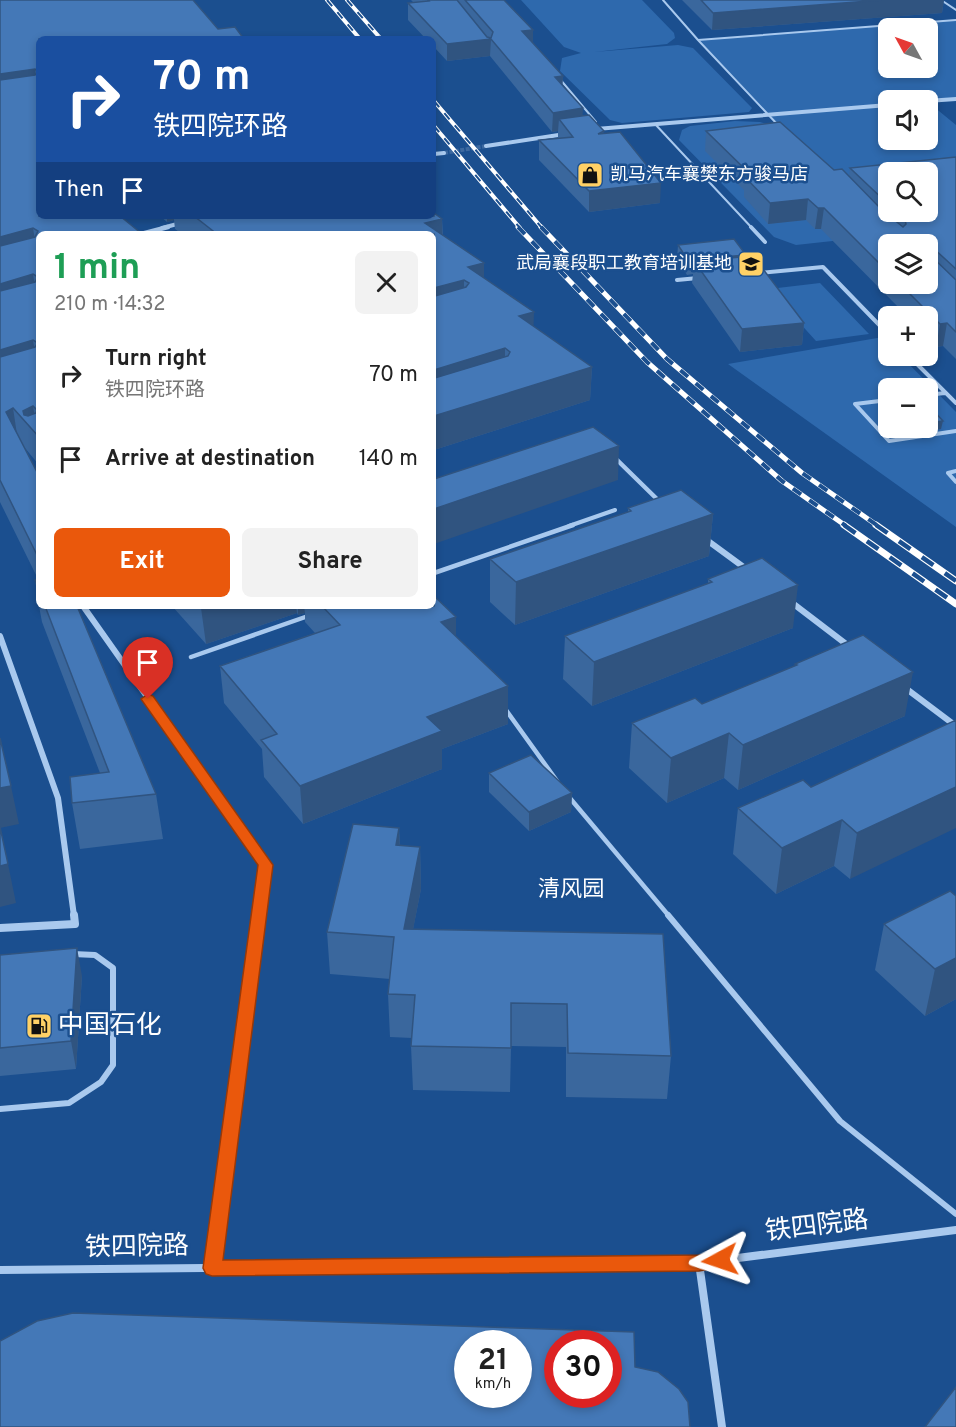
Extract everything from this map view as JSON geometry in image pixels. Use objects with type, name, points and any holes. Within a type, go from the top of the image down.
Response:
[{"type":"street","points":[[938,100],[956,99]]},
{"type":"street","points":[[585,131],[878,106]]},
{"type":"street","points":[[486,147],[575,133]]},
{"type":"street","points":[[436,154],[444,153]]},
{"type":"street","points":[[152,231],[184,222]]},
{"type":"street","points":[[611,454],[670,512]]},
{"type":"street","points":[[699,533],[756,576]]},
{"type":"street","points":[[784,598],[861,655]]},
{"type":"street","points":[[85,609],[266,865],[212,1268]]},
{"type":"street","points":[[0,636],[58,798],[75,924],[0,928]]},
{"type":"street","points":[[899,683],[956,726]]},
{"type":"street","name":"铁四院路","points":[[0,1270],[699,1263],[956,1230]]},
{"type":"street","points":[[699,1263],[722,1427]]},
{"type":"lane","points":[[663,0],[780,127]]},
{"type":"lane","points":[[941,0],[956,10]]},
{"type":"lane","points":[[698,40],[956,20]]},
{"type":"lane","points":[[553,71],[602,129]]},
{"type":"lane","points":[[655,124],[765,242]]},
{"type":"lane","points":[[756,273],[823,267],[878,324]]},
{"type":"lane","points":[[677,280],[700,278]]},
{"type":"lane","points":[[919,366],[956,404]]},
{"type":"lane","points":[[938,394],[945,393]]},
{"type":"lane","points":[[878,401],[855,404],[878,429]]},
{"type":"lane","points":[[938,434],[956,431]]},
{"type":"lane","points":[[886,438],[889,441],[909,438]]},
{"type":"lane","points":[[956,471],[948,472],[956,482]]},
{"type":"lane","points":[[436,572],[615,510]]},
{"type":"lane","points":[[191,657],[315,614]]},
{"type":"lane","points":[[505,709],[559,784]]},
{"type":"lane","points":[[566,793],[840,1121],[956,1214]]},
{"type":"lane","points":[[0,1109],[69,1103],[101,1082],[113,1065],[113,968],[104,958],[92,952],[69,954]]},
{"type":"shaded area","points":[[521,0],[642,0],[674,33],[675,38],[667,44],[594,52],[678,45],[693,48],[752,108],[749,112],[622,123],[610,120],[560,71],[562,58],[581,53],[564,47]]},
{"type":"shaded area","points":[[956,20],[956,99],[938,101],[938,90],[878,90],[878,150],[938,150],[938,110],[956,125],[956,170],[938,171],[938,162],[878,162],[878,206],[793,140],[698,40],[878,26],[878,78],[938,78],[938,21]]},
{"type":"shaded area","points":[[735,121],[760,122],[773,126],[869,237],[796,245],[774,237],[679,140],[682,130],[690,126]]},
{"type":"shaded area","points":[[820,283],[869,334],[816,341],[769,289]]},
{"type":"shaded area","points":[[878,338],[878,366],[911,366],[923,378],[878,378],[878,438],[938,438],[938,394],[956,412],[956,527],[728,364]]},
{"type":"building","points":[[0,0],[193,0],[218,29],[235,27],[242,36],[36,36],[35,69],[0,74]]},
{"type":"building","points":[[457,0],[487,37],[491,38],[493,32],[465,0],[504,0],[533,30],[522,31],[563,76],[555,77],[583,108],[553,113],[491,39],[447,44],[408,3]]},
{"type":"building","points":[[701,0],[882,0],[713,13]]},
{"type":"building","points":[[35,75],[36,219],[124,219],[138,231],[38,231],[33,228],[0,237],[0,80]]},
{"type":"building","points":[[589,115],[604,131],[598,134],[620,132],[661,183],[589,191],[539,140],[573,137],[559,119]]},
{"type":"building","points":[[780,122],[834,170],[842,169],[878,206],[878,222],[897,222],[903,227],[906,222],[938,222],[938,162],[908,162],[956,157],[956,269],[938,252],[938,234],[878,234],[878,262],[824,208],[818,208],[808,199],[770,203],[745,177],[751,175],[706,131]]},
{"type":"building","points":[[878,165],[878,195],[850,168]]},
{"type":"building","points":[[436,214],[442,219],[425,223],[484,263],[468,267],[534,312],[519,316],[592,367],[436,415],[436,378],[508,356],[510,352],[505,348],[436,369],[436,295],[466,287],[469,283],[464,280],[436,287],[436,231],[213,231],[198,219],[436,219]]},
{"type":"building","points":[[36,235],[36,276],[33,274],[0,284],[0,246]]},
{"type":"building","points":[[734,239],[746,255],[688,260],[678,245]]},
{"type":"building","points":[[753,256],[804,323],[742,329],[694,261]]},
{"type":"building","points":[[938,263],[956,280],[956,332],[947,323],[938,322],[938,306],[922,306],[910,294],[938,294]]},
{"type":"building","points":[[36,280],[36,342],[33,340],[0,350],[0,291]]},
{"type":"building","points":[[35,347],[36,409],[33,406],[23,411],[24,415],[28,416],[36,413],[36,434],[13,408],[6,412],[36,470],[36,553],[0,480],[0,357]]},
{"type":"building","points":[[593,427],[619,446],[436,508],[436,478]]},
{"type":"building","points":[[681,490],[713,514],[516,582],[490,559],[631,511],[628,508]]},
{"type":"building","points":[[762,558],[798,585],[594,662],[565,636],[712,582],[708,579]]},
{"type":"building","points":[[436,598],[456,617],[441,622],[508,686],[427,717],[442,731],[300,786],[261,740],[277,734],[220,666],[340,625],[325,609],[436,609]]},
{"type":"building","points":[[46,609],[78,609],[156,794],[72,803],[70,777],[109,772]]},
{"type":"building","points":[[863,635],[913,672],[743,745],[729,733],[671,758],[632,723],[695,698],[702,704]]},
{"type":"building","points":[[956,720],[956,787],[857,833],[842,820],[782,848],[738,808],[803,780],[811,787]]},
{"type":"building","points":[[0,738],[11,786],[0,788]]},
{"type":"building","points":[[531,755],[572,793],[529,812],[489,773]]},
{"type":"building","points":[[353,824],[399,828],[396,845],[420,847],[404,929],[663,934],[671,1056],[568,1053],[567,1004],[511,1003],[511,1048],[411,1046],[415,995],[388,994],[394,937],[327,932]]},
{"type":"building","points":[[0,827],[8,864],[0,866]]},
{"type":"building","points":[[950,891],[956,896],[956,958],[935,969],[884,924]]},
{"type":"building","name":"中国石化","points":[[77,948],[71,1041],[0,1048],[0,955]]},
{"type":"building","points":[[73,1313],[575,1330],[544,1330],[544,1408],[622,1408],[622,1332],[634,1332],[635,1367],[658,1372],[679,1389],[688,1402],[690,1427],[0,1427],[0,1341],[37,1321]]},
{"type":"building","points":[[956,1387],[956,1427],[925,1427]]},
{"type":"tunnel","points":[[444,153],[486,146]]},
{"type":"railway","points":[[327,0],[357,36]]},
{"type":"railway","points":[[347,0],[378,36]]},
{"type":"railway","points":[[436,103],[542,228]]},
{"type":"railway","points":[[436,128],[520,228]]},
{"type":"railway","points":[[518,227],[647,362],[782,481],[846,526]]},
{"type":"railway","points":[[541,227],[667,359],[802,473],[878,526]]},
{"type":"railway","points":[[844,525],[956,604]]},
{"type":"railway","points":[[876,525],[956,581]]},
{"type":"place","name":"凯马汽车襄樊东方骏马店","points":[[590,175]]},
{"type":"place","name":"武局襄段职工教育培训基地","points":[[751,264]]},
{"type":"place","name":"中国石化","points":[[39,1026]]},
{"type":"district","name":"清风园","points":[[571,890]]},
{"type":"route","points":[[148,699],[266,865],[212,1268],[699,1263],[720,1260]]}]
